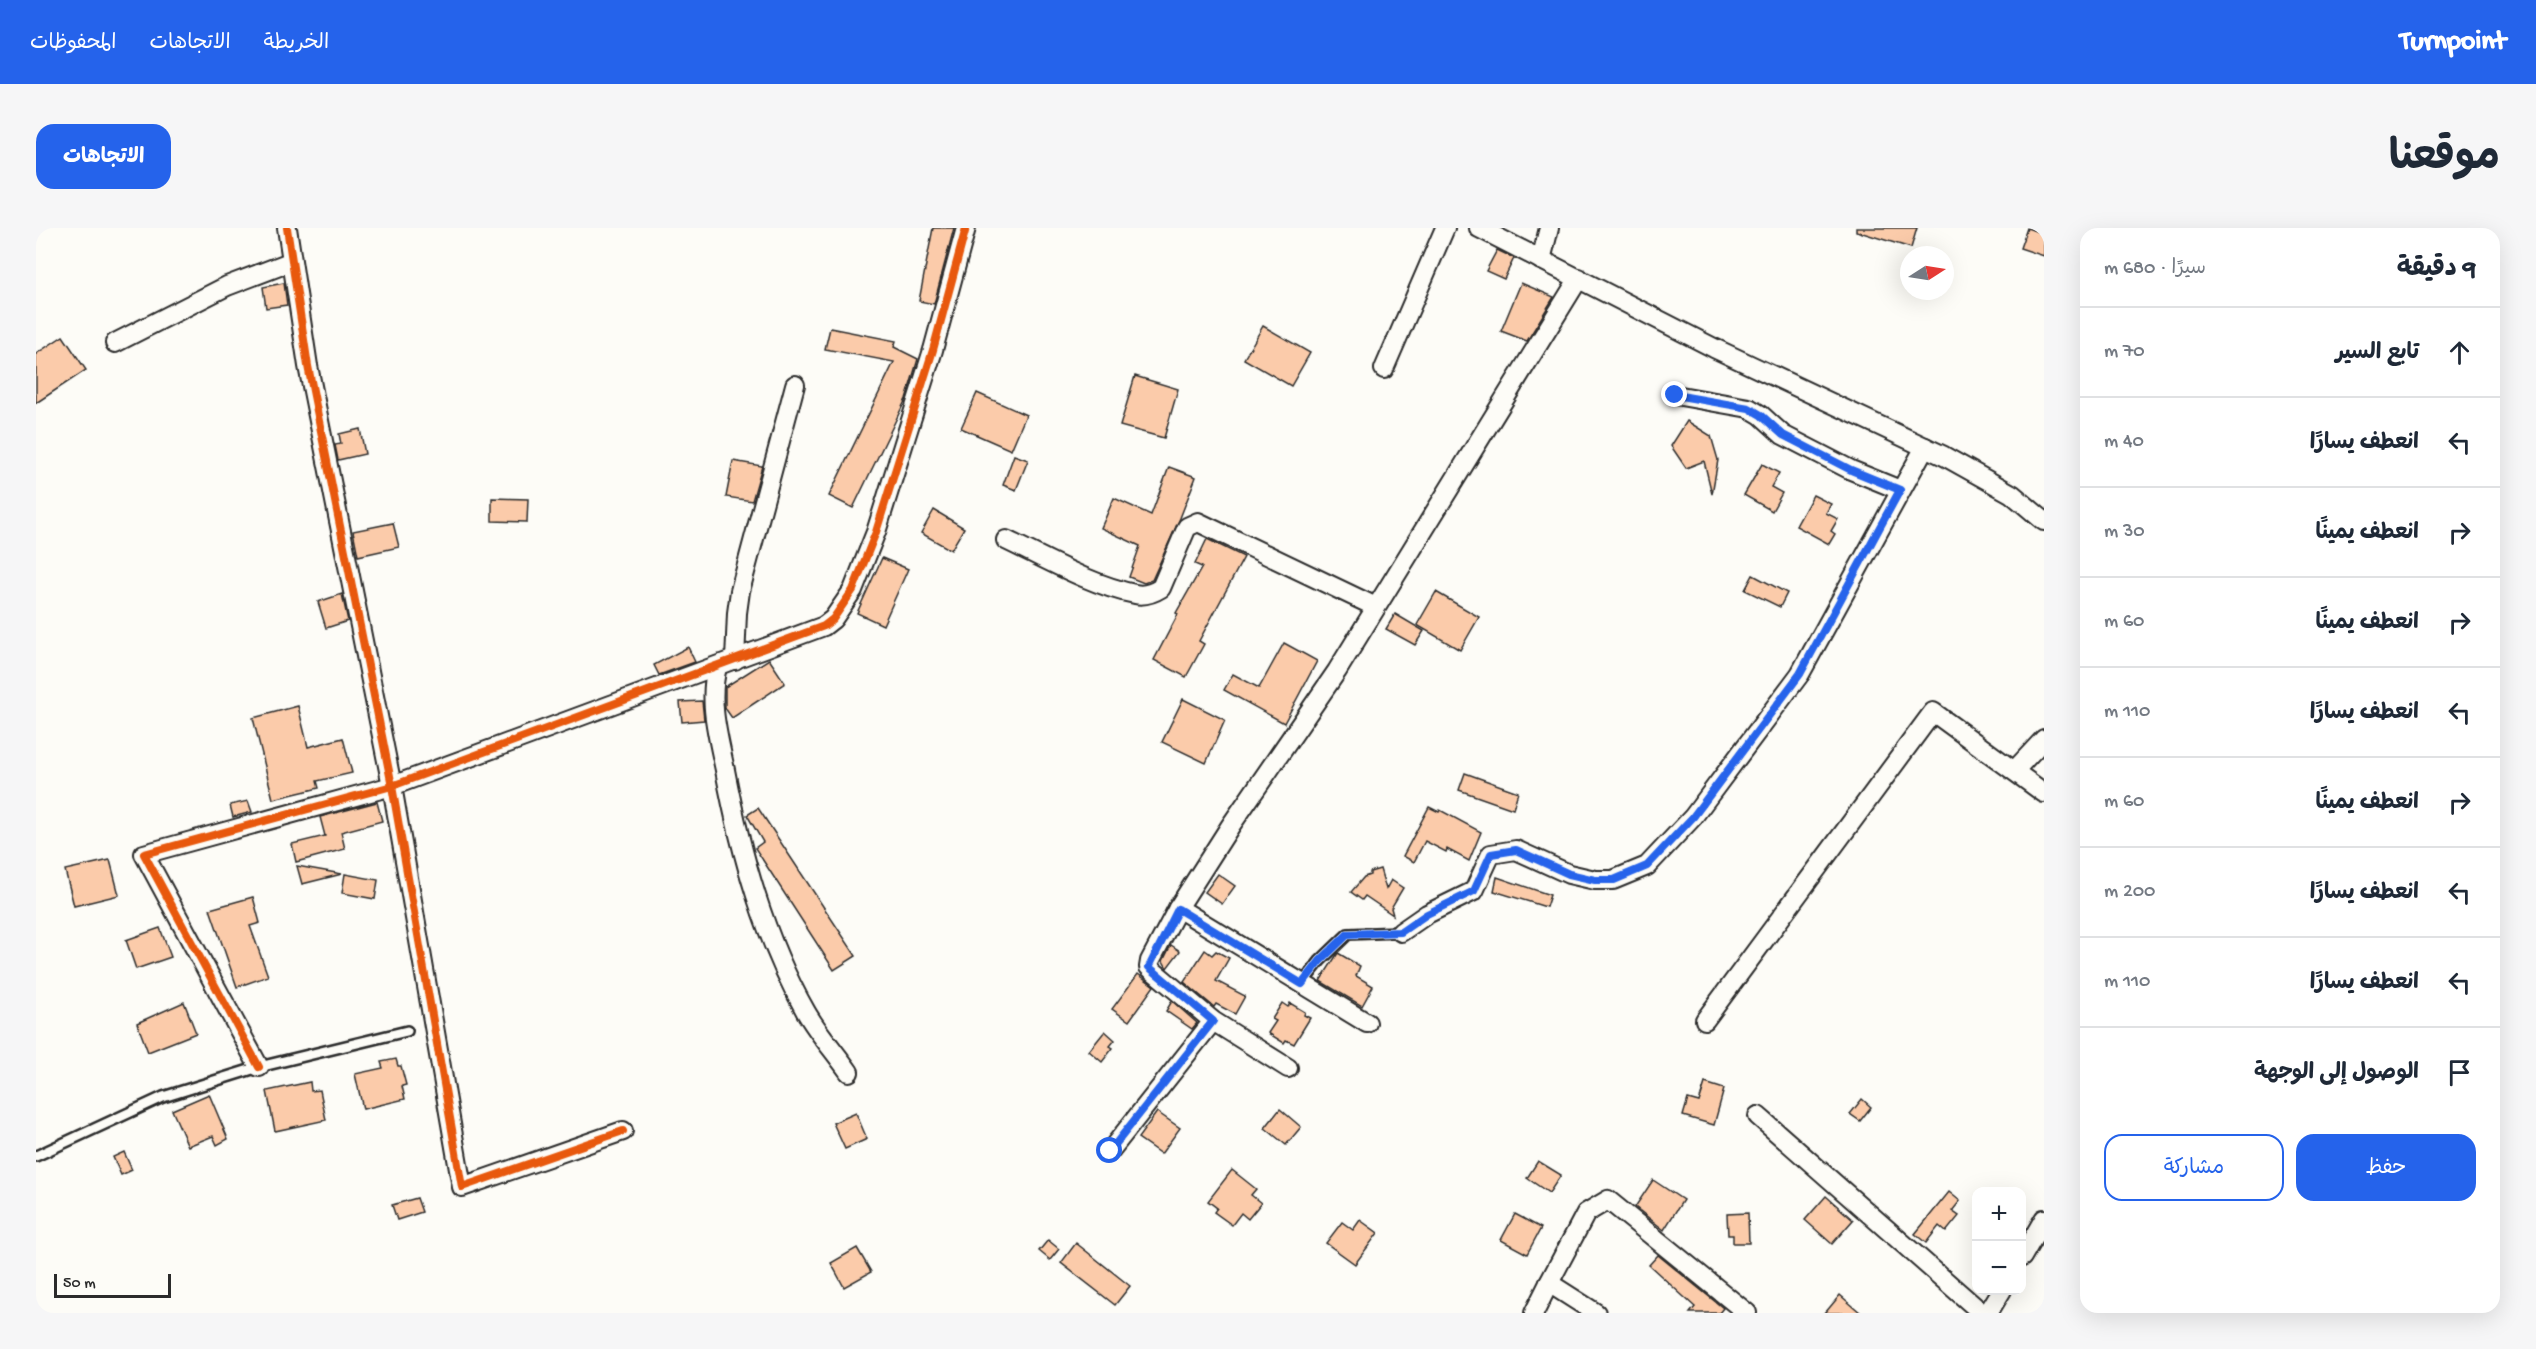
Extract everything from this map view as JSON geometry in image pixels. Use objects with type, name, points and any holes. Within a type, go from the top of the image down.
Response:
[{"type":"street","points":[[286,228],[308,366],[392,786],[462,1187],[623,1131]]},
{"type":"street","points":[[259,1067],[144,854],[392,786],[824,626],[833,619],[853,590],[876,531],[933,350],[966,228]]},
{"type":"street","points":[[1384,369],[1445,228]]},
{"type":"street","points":[[1479,228],[1714,348],[1925,447],[2012,494],[2044,521]]},
{"type":"street","points":[[1541,260],[1549,228]]},
{"type":"street","points":[[116,343],[227,286],[290,262]]},
{"type":"street","points":[[1288,1068],[1213,1021],[1149,967],[1178,909],[1231,825],[1310,713],[1579,278]]},
{"type":"street","points":[[735,660],[740,591],[795,385]]},
{"type":"street","points":[[1675,395],[1749,408],[1761,415],[1783,435],[1851,470],[1900,490]]},
{"type":"street","points":[[1401,932],[1427,914],[1474,891],[1491,854],[1516,850],[1569,874],[1595,880],[1614,880],[1647,866],[1693,817],[1800,674],[1925,447]]},
{"type":"street","points":[[1006,540],[1096,581],[1136,594],[1147,594],[1161,588],[1186,526],[1198,522],[1376,606]]},
{"type":"street","points":[[717,667],[713,693],[714,717],[741,848],[769,934],[807,1014],[849,1072]]},
{"type":"street","points":[[1705,1020],[1933,712],[2044,793]]},
{"type":"street","points":[[2015,770],[2044,739]]},
{"type":"street","points":[[1178,909],[1367,1023]]},
{"type":"street","points":[[1110,1151],[1213,1021]]},
{"type":"street","points":[[1758,1116],[1982,1313]]},
{"type":"street","points":[[1534,1313],[1586,1213],[1608,1200],[1747,1313]]},
{"type":"street","points":[[2026,1250],[2044,1219]]},
{"type":"street","points":[[1549,1283],[1596,1313]]},
{"type":"street","points":[[1988,1313],[1998,1295]]},
{"type":"lane","points":[[1302,984],[1320,961],[1348,934],[1401,932]]},
{"type":"lane","points":[[36,1156],[163,1097],[259,1067],[408,1031]]},
{"type":"building","points":[[933,228],[954,228],[934,304],[919,301]]},
{"type":"building","points":[[1856,228],[1917,228],[1912,246],[1905,246],[1856,231]]},
{"type":"building","points":[[2027,228],[2044,234],[2044,256],[2020,248]]},
{"type":"building","points":[[1497,250],[1514,258],[1504,279],[1486,271]]},
{"type":"building","points":[[284,283],[287,305],[266,308],[263,287]]},
{"type":"building","points":[[1521,283],[1554,297],[1527,341],[1501,331]]},
{"type":"building","points":[[1263,326],[1310,353],[1291,386],[1244,359]]},
{"type":"building","points":[[830,328],[896,341],[894,347],[918,359],[906,399],[853,508],[829,496],[894,362],[825,349]]},
{"type":"building","points":[[63,336],[86,370],[36,403],[36,354]]},
{"type":"building","points":[[1135,376],[1178,389],[1164,438],[1120,426]]},
{"type":"building","points":[[977,393],[1026,415],[1011,450],[961,428]]},
{"type":"building","points":[[1687,421],[1711,436],[1718,460],[1712,494],[1704,461],[1686,468],[1671,446]]},
{"type":"building","points":[[360,429],[365,454],[338,460],[335,445],[341,444],[339,434]]},
{"type":"building","points":[[1014,455],[1028,460],[1016,490],[1003,485]]},
{"type":"building","points":[[733,461],[762,466],[752,501],[726,497]]},
{"type":"building","points":[[1762,464],[1779,473],[1771,487],[1782,493],[1772,511],[1744,495]]},
{"type":"building","points":[[1169,467],[1196,477],[1152,580],[1144,583],[1129,577],[1140,546],[1101,528],[1114,498],[1151,515]]},
{"type":"building","points":[[1813,495],[1831,504],[1826,513],[1838,519],[1831,531],[1835,534],[1829,544],[1796,526]]},
{"type":"building","points":[[492,498],[528,499],[527,522],[492,521]]},
{"type":"building","points":[[934,510],[964,528],[951,550],[921,533]]},
{"type":"building","points":[[393,523],[399,547],[358,556],[353,531]]},
{"type":"building","points":[[1207,539],[1244,557],[1199,641],[1204,644],[1186,677],[1154,660],[1178,614],[1176,613],[1202,567],[1195,564]]},
{"type":"building","points":[[882,558],[908,569],[883,625],[857,613]]},
{"type":"building","points":[[1753,575],[1787,593],[1780,607],[1745,590]]},
{"type":"building","points":[[1436,592],[1479,617],[1460,650],[1417,625]]},
{"type":"building","points":[[342,594],[348,621],[326,628],[318,602]]},
{"type":"building","points":[[1395,614],[1424,631],[1415,645],[1386,629]]},
{"type":"building","points":[[1284,643],[1317,661],[1284,723],[1224,690],[1233,674],[1259,688]]},
{"type":"building","points":[[688,647],[695,662],[659,675],[654,665]]},
{"type":"building","points":[[769,659],[785,683],[732,718],[725,708],[725,687]]},
{"type":"building","points":[[1183,699],[1225,720],[1206,763],[1162,742]]},
{"type":"building","points":[[702,701],[704,720],[682,722],[680,702]]},
{"type":"building","points":[[298,706],[308,747],[343,738],[352,773],[317,781],[319,788],[273,799],[253,718]]},
{"type":"building","points":[[1465,773],[1518,792],[1513,809],[1459,790]]},
{"type":"building","points":[[248,801],[252,812],[233,817],[230,805]]},
{"type":"building","points":[[377,802],[382,821],[341,832],[345,849],[296,862],[292,844],[325,836],[320,817]]},
{"type":"building","points":[[1429,807],[1439,812],[1440,810],[1481,832],[1469,861],[1447,849],[1446,852],[1425,841],[1414,862],[1403,856]]},
{"type":"building","points":[[758,808],[856,956],[834,970],[755,848],[763,842],[747,815]]},
{"type":"building","points":[[110,860],[119,895],[74,906],[65,870]]},
{"type":"building","points":[[297,866],[342,874],[302,884]]},
{"type":"building","points":[[1380,869],[1386,889],[1391,880],[1403,888],[1391,908],[1393,915],[1365,896],[1362,900],[1351,892],[1364,877],[1370,875],[1370,872]]},
{"type":"building","points":[[345,874],[378,880],[375,899],[342,893]]},
{"type":"building","points":[[1218,874],[1235,886],[1222,904],[1205,892]]},
{"type":"building","points":[[1497,877],[1550,895],[1546,907],[1494,891]]},
{"type":"building","points":[[253,897],[260,923],[250,926],[268,976],[237,987],[210,909]]},
{"type":"building","points":[[160,928],[171,957],[136,969],[126,940]]},
{"type":"building","points":[[1171,945],[1180,951],[1167,968],[1163,961]]},
{"type":"building","points":[[1205,950],[1212,955],[1216,951],[1229,958],[1216,981],[1245,996],[1235,1014],[1216,1004],[1214,1007],[1184,982]]},
{"type":"building","points":[[1338,953],[1360,966],[1356,976],[1373,986],[1362,1006],[1320,981]]},
{"type":"building","points":[[1138,974],[1154,986],[1129,1021],[1112,1009]]},
{"type":"building","points":[[1172,1001],[1197,1023],[1192,1029],[1166,1011]]},
{"type":"building","points":[[184,1002],[196,1033],[148,1052],[137,1023]]},
{"type":"building","points":[[1282,1003],[1288,1007],[1290,1003],[1310,1018],[1294,1044],[1286,1040],[1284,1043],[1268,1033],[1276,1021],[1272,1019]]},
{"type":"building","points":[[1105,1031],[1115,1040],[1110,1046],[1113,1048],[1102,1062],[1089,1051]]},
{"type":"building","points":[[396,1059],[398,1066],[401,1066],[406,1085],[402,1086],[405,1099],[363,1109],[355,1074],[383,1068],[381,1062]]},
{"type":"building","points":[[310,1082],[311,1091],[320,1090],[326,1120],[275,1131],[267,1091]]},
{"type":"building","points":[[1705,1083],[1724,1089],[1714,1125],[1683,1116],[1688,1099],[1699,1102]]},
{"type":"building","points":[[209,1094],[228,1139],[217,1145],[213,1136],[188,1146],[172,1110]]},
{"type":"building","points":[[1862,1099],[1871,1107],[1860,1121],[1850,1114]]},
{"type":"building","points":[[1280,1109],[1301,1127],[1286,1145],[1265,1128]]},
{"type":"building","points":[[1157,1112],[1180,1128],[1161,1154],[1138,1138]]},
{"type":"building","points":[[856,1113],[867,1139],[845,1149],[833,1123]]},
{"type":"building","points":[[124,1152],[132,1170],[121,1175],[113,1157]]},
{"type":"building","points":[[1538,1161],[1561,1175],[1549,1193],[1527,1178]]},
{"type":"building","points":[[1232,1170],[1256,1189],[1251,1195],[1261,1203],[1248,1219],[1241,1213],[1232,1225],[1214,1212],[1217,1208],[1208,1201]]},
{"type":"building","points":[[1653,1180],[1683,1200],[1664,1230],[1635,1207]]},
{"type":"building","points":[[1949,1192],[1960,1201],[1952,1211],[1959,1216],[1946,1232],[1939,1226],[1926,1243],[1915,1234]]},
{"type":"building","points":[[1826,1196],[1853,1220],[1832,1244],[1805,1220]]},
{"type":"building","points":[[417,1198],[422,1212],[397,1220],[392,1205]]},
{"type":"building","points":[[1748,1213],[1749,1243],[1733,1243],[1733,1235],[1728,1235],[1727,1214]]},
{"type":"building","points":[[1515,1214],[1541,1228],[1527,1254],[1501,1240]]},
{"type":"building","points":[[1360,1220],[1378,1233],[1355,1264],[1326,1243],[1342,1222],[1353,1230]]},
{"type":"building","points":[[1048,1240],[1059,1249],[1050,1260],[1039,1251]]},
{"type":"building","points":[[1076,1243],[1130,1286],[1115,1305],[1061,1263]]},
{"type":"building","points":[[857,1248],[871,1272],[844,1287],[831,1263]]},
{"type":"building","points":[[1658,1255],[1723,1308],[1719,1313],[1690,1313],[1695,1307],[1649,1265]]},
{"type":"building","points":[[1840,1295],[1861,1313],[1825,1313]]},
{"type":"cycle path","points":[[287,228],[308,366],[392,786],[462,1187],[623,1131]]},
{"type":"cycle path","points":[[259,1067],[144,854],[392,786],[824,626],[833,619],[853,590],[876,532],[933,350],[966,228]]},
{"type":"route","points":[[1110,1151],[1213,1021],[1149,967],[1178,909],[1302,984],[1320,961],[1348,934],[1401,932],[1427,914],[1474,891],[1491,854],[1516,850],[1569,874],[1595,880],[1614,880],[1630,875],[1647,866],[1693,817],[1800,674],[1900,490],[1851,470],[1783,435],[1761,415],[1749,408],[1675,395]]}]
